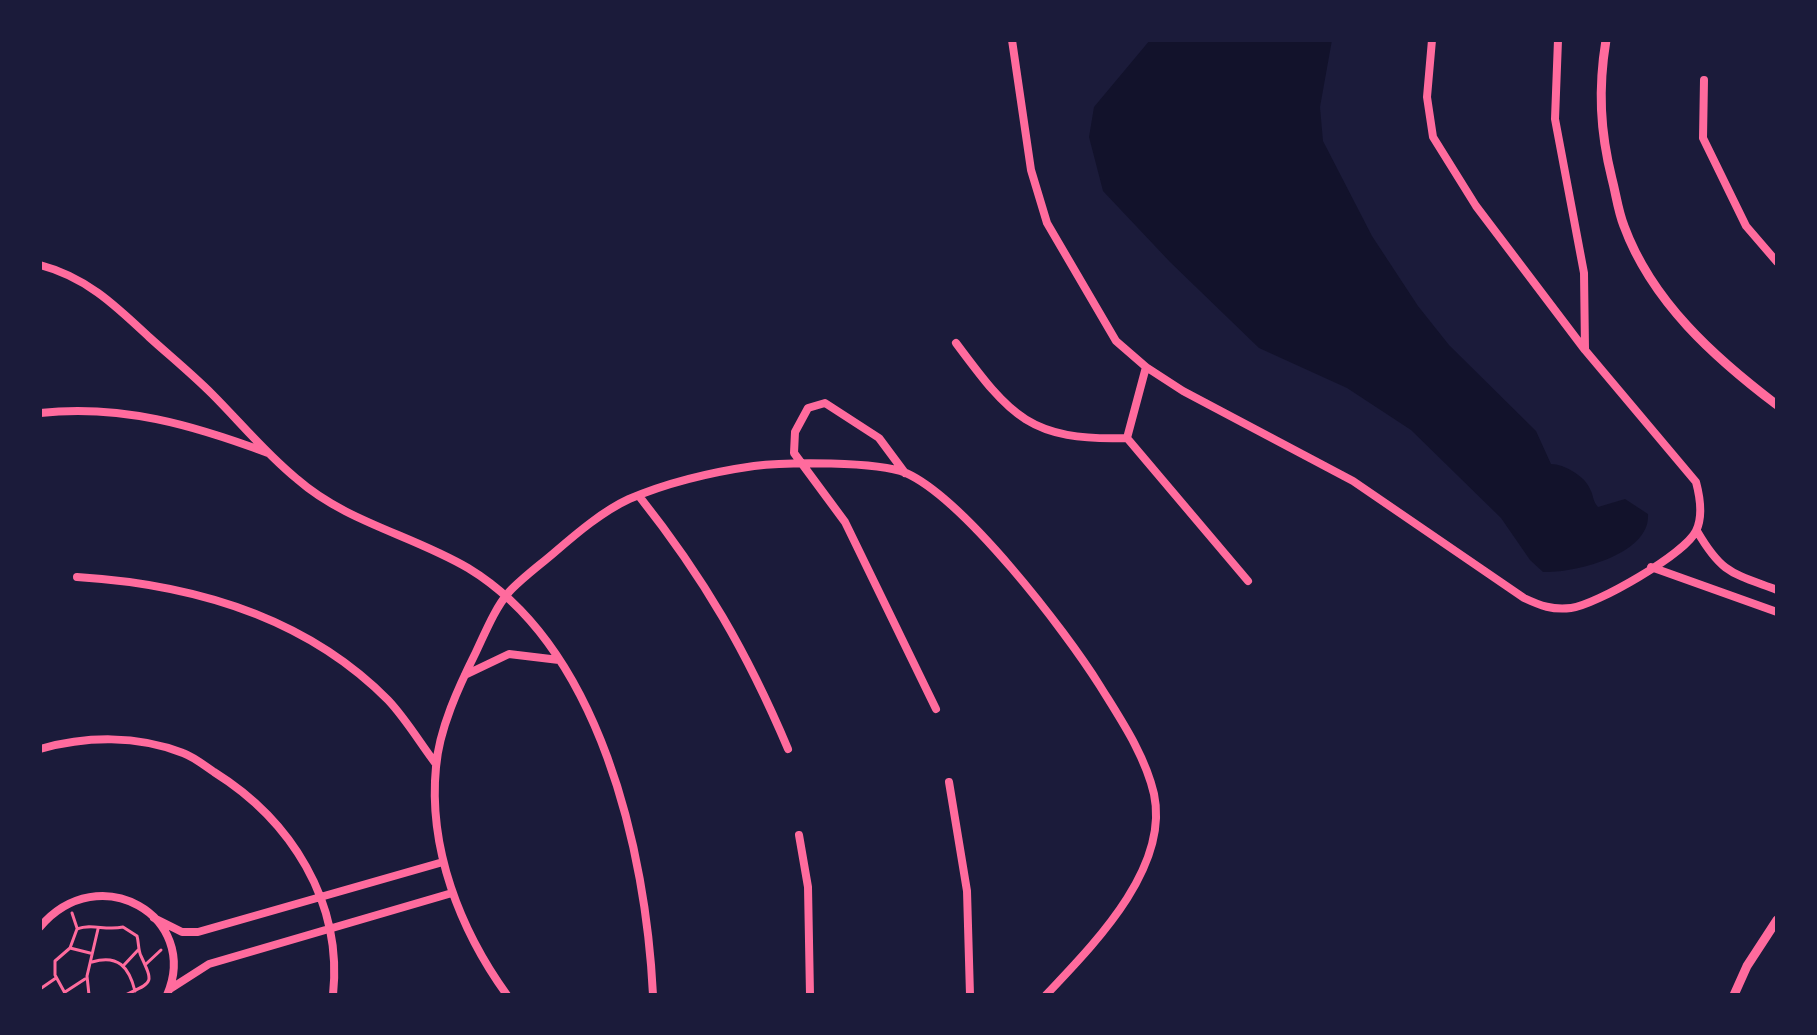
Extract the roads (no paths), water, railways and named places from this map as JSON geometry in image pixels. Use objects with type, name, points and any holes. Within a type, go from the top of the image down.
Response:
[{"type":"street","points":[[1012,40],[1031,170],[1047,223],[1116,341],[1146,367],[1353,481],[1524,598],[1547,609],[1574,608],[1599,600],[1681,549],[1697,531]]},
{"type":"street","points":[[1432,40],[1427,97],[1433,137],[1476,206],[1585,350],[1696,482],[1700,500],[1697,531],[1713,559],[1728,572],[1777,590]]},
{"type":"street","points":[[1558,40],[1555,119],[1584,273],[1585,350]]},
{"type":"street","points":[[1606,40],[1600,77],[1601,135],[1624,226],[1649,275],[1687,327],[1729,369],[1777,405]]},
{"type":"street","points":[[1704,80],[1703,138],[1746,226],[1777,262]]},
{"type":"street","points":[[40,265],[82,280],[109,300],[211,393],[297,480],[329,503],[419,541],[507,594],[523,610],[559,660],[603,752],[630,827],[637,854],[653,995]]},
{"type":"street","points":[[956,343],[1006,407],[1033,425],[1054,434],[1127,438],[1248,581]]},
{"type":"street","points":[[1127,438],[1146,367]]},
{"type":"street","points":[[936,709],[845,522],[794,453],[795,432],[808,408],[821,403],[879,438],[905,473],[945,502],[999,555],[1084,661],[1131,736],[1155,797],[1156,827],[1146,861],[1124,904],[1046,995]]},
{"type":"street","points":[[40,413],[107,410],[160,418],[272,455]]},
{"type":"street","points":[[507,995],[452,893],[443,862],[435,804],[436,764],[465,675],[507,594],[577,534],[626,501],[639,496],[730,470],[799,462],[905,473]]},
{"type":"street","points":[[639,496],[680,548],[739,643],[788,749]]},
{"type":"street","points":[[1651,567],[1777,612]]},
{"type":"street","points":[[77,577],[139,581],[187,591],[236,605],[300,634],[342,662],[388,701],[436,764]]},
{"type":"street","points":[[465,675],[509,654],[559,660]]},
{"type":"street","points":[[40,749],[73,740],[131,740],[184,753],[232,783],[274,819],[322,895],[330,928],[335,973],[333,995]]},
{"type":"street","points":[[949,782],[967,891],[970,995]]},
{"type":"street","points":[[799,835],[808,887],[810,995]]},
{"type":"street","points":[[40,927],[52,913],[87,895],[124,898],[182,932],[198,932],[443,862]]},
{"type":"street","points":[[168,992],[209,964],[452,893]]},
{"type":"street","points":[[154,918],[168,941],[173,973],[168,992]]},
{"type":"street","points":[[1734,995],[1747,966],[1777,920]]},
{"type":"street","points":[[645,995],[652,977]]}]
